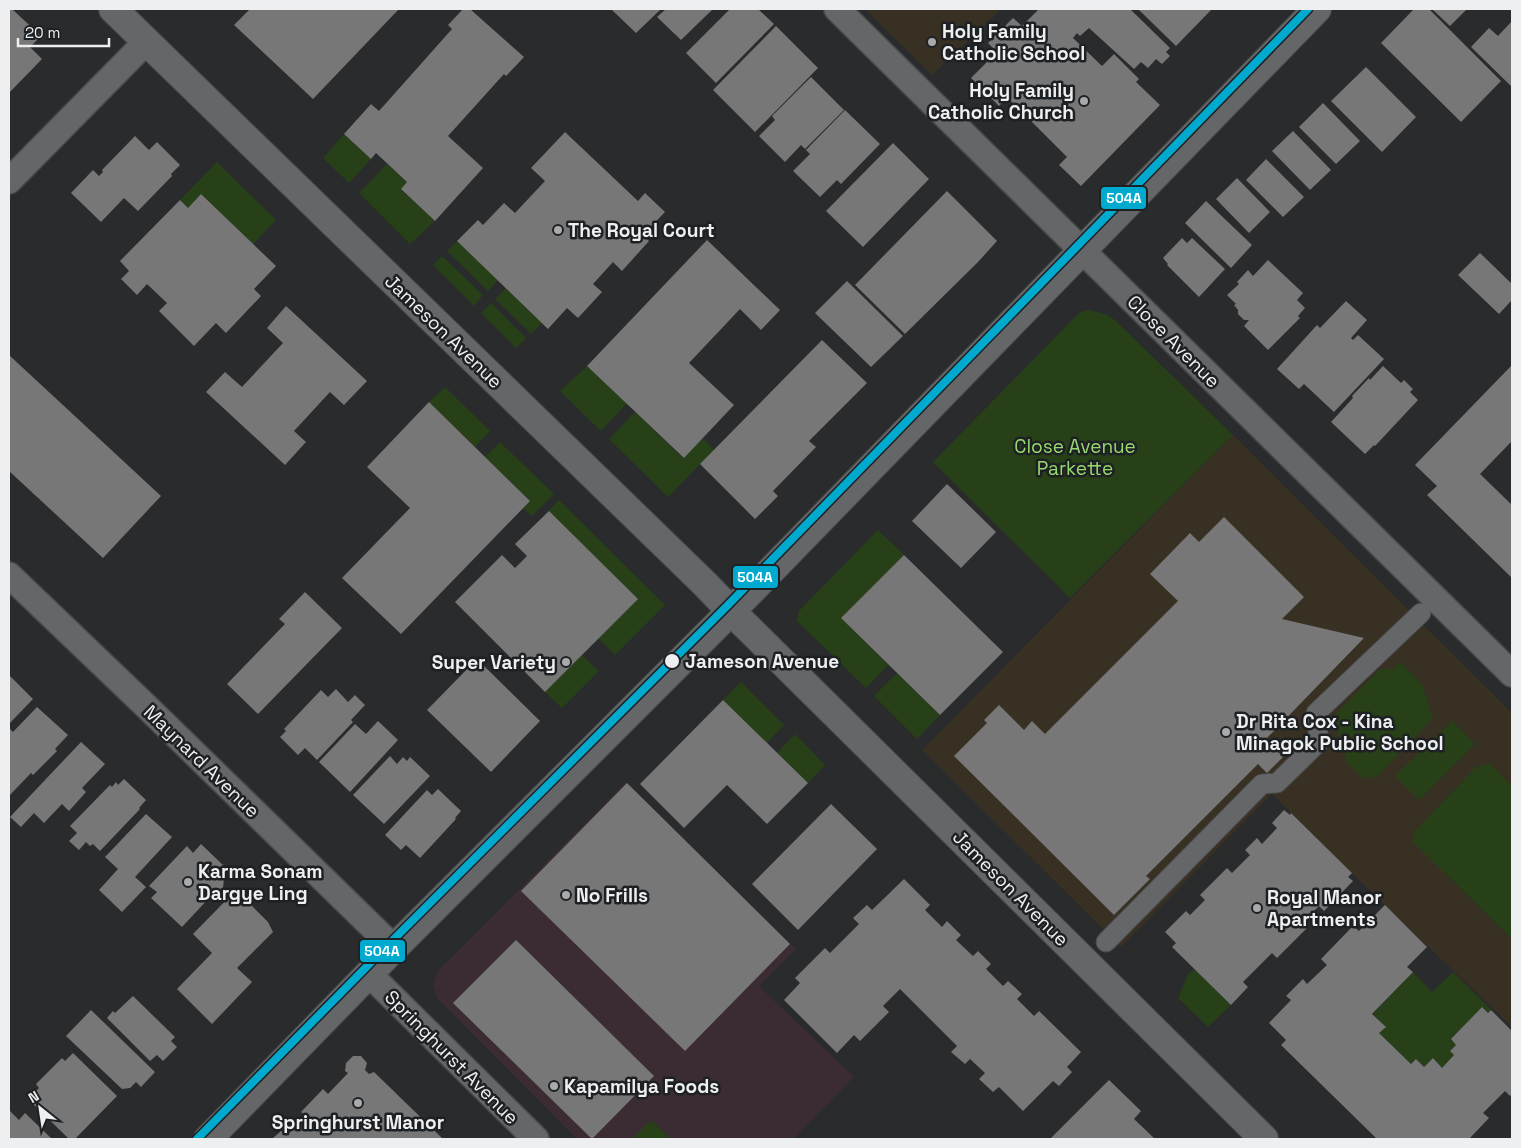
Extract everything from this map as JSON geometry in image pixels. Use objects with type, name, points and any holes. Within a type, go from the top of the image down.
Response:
[{"type":"street","name":"Jameson Avenue","points":[[113,9],[698,577],[1264,1139]]},
{"type":"street","name":"Close Avenue","points":[[837,9],[1512,674]]},
{"type":"street","points":[[208,1139],[394,948],[731,611],[1318,9]]},
{"type":"street","points":[[9,181],[147,42]]},
{"type":"street","name":"Maynard Avenue","points":[[9,575],[394,948]]},
{"type":"street","points":[[1106,942],[1262,784],[1277,783],[1319,742],[1316,713],[1421,613]]},
{"type":"street","name":"Springhurst Avenue","points":[[369,974],[536,1139]]},
{"type":"shaded area","name":"Holy Family Catholic School","points":[[865,9],[1001,9],[932,75]]},
{"type":"shaded area","name":"Dr Rita Cox - Kina Minagok Public School","points":[[1233,435],[1512,713],[1512,1027],[1272,794],[1121,947],[922,750]]},
{"type":"shaded area","points":[[626,782],[796,949],[759,986],[854,1077],[793,1139],[577,1139],[437,998],[433,985],[438,971]]},
{"type":"green space","points":[[344,134],[371,159],[349,183],[323,158]]},
{"type":"green space","points":[[217,162],[276,220],[253,244],[201,194],[188,208],[180,200]]},
{"type":"green space","points":[[387,164],[407,182],[401,190],[435,221],[410,244],[359,193]]},
{"type":"green space","points":[[457,241],[498,280],[488,291],[447,251]]},
{"type":"green space","points":[[442,256],[483,295],[474,306],[433,265]]},
{"type":"green space","points":[[506,288],[542,323],[531,334],[495,299]]},
{"type":"green space","points":[[491,303],[526,338],[516,348],[481,313]]},
{"type":"green space","name":"Close Avenue Parkette","points":[[1089,310],[1105,314],[1115,320],[1233,435],[1070,598],[933,462],[1077,315]]},
{"type":"green space","points":[[587,366],[627,403],[601,431],[560,391]]},
{"type":"green space","points":[[445,387],[490,431],[475,447],[429,402]]},
{"type":"green space","points":[[635,412],[683,458],[703,438],[714,450],[668,497],[609,439]]},
{"type":"green space","points":[[500,442],[554,494],[532,516],[523,508],[530,501],[485,457]]},
{"type":"green space","points":[[559,500],[665,605],[615,655],[598,638],[637,599],[549,511]]},
{"type":"green space","points":[[878,530],[904,555],[841,618],[888,665],[866,688],[797,621],[799,611]]},
{"type":"green space","points":[[582,655],[599,671],[562,708],[545,692]]},
{"type":"green space","points":[[1400,662],[1422,684],[1433,718],[1377,777],[1363,778],[1347,762],[1333,717],[1380,669],[1394,669]]},
{"type":"green space","points":[[897,673],[940,715],[917,739],[874,696]]},
{"type":"green space","points":[[741,682],[784,725],[767,743],[723,700]]},
{"type":"green space","points":[[1452,721],[1475,744],[1419,800],[1395,776]]},
{"type":"green space","points":[[795,734],[825,765],[808,783],[777,753]]},
{"type":"green space","points":[[1490,764],[1512,786],[1512,939],[1412,841],[1416,837],[1412,834],[1477,766]]},
{"type":"green space","points":[[1195,969],[1231,1005],[1208,1027],[1178,998],[1188,974]]},
{"type":"green space","points":[[1413,972],[1432,992],[1453,972],[1491,1010],[1488,1013],[1482,1007],[1451,1039],[1456,1045],[1450,1051],[1454,1055],[1442,1068],[1433,1058],[1424,1067],[1416,1059],[1411,1064],[1379,1033],[1385,1027],[1373,1014]]},
{"type":"green space","points":[[651,1120],[671,1139],[632,1139]]},
{"type":"building","points":[[9,9],[12,9],[41,36],[30,47],[42,59],[9,93]]},
{"type":"building","points":[[250,9],[399,9],[313,99],[234,25]]},
{"type":"building","points":[[463,9],[470,9],[524,57],[506,76],[504,74],[448,136],[483,168],[435,221],[401,189],[407,182],[376,153],[371,159],[344,134],[371,104],[379,111],[452,29],[448,25]]},
{"type":"building","points":[[611,9],[661,9],[636,33]]},
{"type":"building","points":[[666,9],[713,9],[681,40],[657,17]]},
{"type":"building","points":[[730,9],[758,9],[774,24],[716,83],[686,53]]},
{"type":"building","name":"Holy Family Catholic Church","points":[[1039,9],[1130,9],[1170,48],[1166,52],[1170,56],[1162,64],[1156,59],[1148,68],[1141,62],[1134,69],[1089,28],[1080,36],[1077,33],[1073,38],[1102,66],[1114,54],[1139,79],[1136,82],[1160,105],[1081,186],[1059,165],[1067,157],[1007,97],[999,106],[971,78],[997,52],[988,43],[1013,18],[1022,26]]},
{"type":"building","points":[[1138,9],[1212,9],[1176,46]]},
{"type":"building","points":[[1414,9],[1429,9],[1501,81],[1461,122],[1381,43]]},
{"type":"building","points":[[1432,9],[1467,9],[1450,26]]},
{"type":"building","points":[[1512,21],[1512,87],[1471,47],[1489,28],[1498,36]]},
{"type":"building","points":[[776,26],[818,68],[755,132],[713,90]]},
{"type":"building","points":[[1366,67],[1416,117],[1382,152],[1331,101]]},
{"type":"building","points":[[811,77],[844,110],[805,149],[801,145],[785,162],[759,136],[775,120],[772,116]]},
{"type":"building","points":[[1323,103],[1360,141],[1336,164],[1299,127]]},
{"type":"building","points":[[845,110],[880,144],[841,184],[837,180],[820,197],[793,171],[810,154],[806,150]]},
{"type":"building","points":[[1293,131],[1331,170],[1310,190],[1272,151]]},
{"type":"building","name":"The Royal Court","points":[[565,132],[638,201],[645,193],[665,212],[643,235],[649,241],[622,271],[613,262],[593,284],[602,292],[578,318],[567,308],[548,329],[457,241],[478,220],[483,225],[504,203],[515,213],[545,181],[531,168]]},
{"type":"building","points":[[135,136],[149,150],[157,142],[180,165],[171,174],[172,176],[138,211],[124,198],[101,222],[71,193],[93,170],[99,176],[103,172],[102,170]]},
{"type":"building","points":[[893,143],[929,179],[863,247],[826,211]]},
{"type":"building","points":[[1266,159],[1304,197],[1283,217],[1246,180]]},
{"type":"building","points":[[1237,178],[1270,212],[1249,233],[1216,199]]},
{"type":"building","points":[[947,191],[997,241],[905,334],[855,285]]},
{"type":"building","points":[[201,194],[276,266],[254,289],[261,296],[226,333],[216,323],[194,346],[159,311],[167,303],[147,284],[137,295],[121,279],[129,271],[120,261],[180,200],[188,208]]},
{"type":"building","points":[[1206,201],[1252,245],[1231,268],[1185,223]]},
{"type":"building","points":[[1182,238],[1187,243],[1192,238],[1225,269],[1199,297],[1167,265],[1163,258]]},
{"type":"building","points":[[707,240],[780,310],[761,330],[740,309],[689,363],[734,405],[684,458],[587,366]]},
{"type":"building","points":[[1480,253],[1512,284],[1512,300],[1499,314],[1458,275]]},
{"type":"building","points":[[1268,260],[1303,293],[1297,300],[1305,308],[1298,316],[1300,318],[1268,350],[1244,326],[1249,320],[1244,320],[1238,314],[1238,310],[1234,305],[1236,304],[1227,295],[1239,284],[1237,282],[1248,270],[1253,276]]},
{"type":"building","points":[[847,281],[903,336],[871,367],[815,313]]},
{"type":"building","points":[[1346,301],[1367,320],[1351,338],[1353,340],[1358,335],[1384,359],[1334,412],[1304,384],[1299,389],[1277,369],[1317,325],[1320,328]]},
{"type":"building","points":[[286,306],[367,381],[344,405],[330,392],[294,431],[306,442],[285,465],[206,392],[225,372],[242,387],[283,343],[267,328]]},
{"type":"building","points":[[822,340],[867,383],[809,441],[816,447],[773,491],[778,496],[755,519],[700,464]]},
{"type":"building","points":[[9,355],[161,496],[103,558],[9,471]]},
{"type":"building","points":[[1512,365],[1512,441],[1480,474],[1512,505],[1512,578],[1427,495],[1437,486],[1415,465]]},
{"type":"building","points":[[1383,366],[1401,383],[1404,380],[1413,389],[1410,392],[1418,400],[1375,446],[1365,454],[1331,422],[1353,398],[1352,396]]},
{"type":"building","points":[[429,402],[530,501],[401,634],[342,578],[410,508],[367,467]]},
{"type":"building","points":[[947,484],[996,532],[961,568],[912,521]]},
{"type":"building","points":[[549,511],[638,599],[545,692],[455,602],[502,555],[515,568],[527,556],[515,544]]},
{"type":"building","points":[[1224,517],[1304,597],[1282,619],[1364,638],[1266,739],[1283,757],[1267,773],[1258,764],[1146,876],[1150,879],[1114,915],[954,756],[987,723],[984,720],[999,705],[1024,730],[1032,721],[1045,734],[1178,601],[1150,574],[1190,533],[1199,542]]},
{"type":"building","points":[[904,555],[1003,652],[940,715],[841,618]]},
{"type":"building","points":[[305,592],[342,628],[258,714],[227,684],[285,624],[279,619]]},
{"type":"building","points":[[477,659],[540,721],[491,772],[427,710]]},
{"type":"building","points":[[9,675],[33,699],[9,724]]},
{"type":"building","points":[[336,689],[348,702],[355,695],[365,705],[351,720],[353,722],[317,760],[305,748],[298,755],[280,737],[286,731],[284,729],[321,690],[328,697]]},
{"type":"building","points":[[723,700],[808,783],[767,824],[727,785],[684,828],[640,784]]},
{"type":"building","points":[[37,707],[68,735],[55,749],[57,751],[33,775],[31,773],[9,796],[9,731],[10,729],[13,732]]},
{"type":"building","points":[[378,721],[398,740],[350,792],[319,762],[355,724],[366,734]]},
{"type":"building","points":[[81,742],[105,764],[82,788],[86,792],[69,811],[62,804],[44,823],[34,813],[21,827],[10,817]]},
{"type":"building","points":[[390,756],[397,764],[403,757],[407,761],[410,757],[430,776],[384,824],[353,795]]},
{"type":"building","points":[[124,779],[146,800],[140,809],[100,851],[93,844],[90,846],[86,842],[79,850],[69,841],[77,833],[70,826],[110,785],[112,787],[116,782],[118,785]]},
{"type":"building","points":[[627,783],[790,944],[685,1051],[521,891]]},
{"type":"building","points":[[438,789],[461,811],[420,858],[406,845],[401,850],[385,835],[427,790],[432,795]]},
{"type":"building","points":[[831,804],[877,849],[798,930],[752,884]]},
{"type":"building","name":"Royal Manor Apartments","points":[[1284,810],[1290,815],[1291,813],[1352,873],[1348,877],[1353,881],[1324,911],[1319,906],[1303,922],[1308,927],[1277,958],[1272,953],[1243,982],[1248,987],[1231,1005],[1172,947],[1176,943],[1165,932],[1186,911],[1190,915],[1205,900],[1200,895],[1227,868],[1232,873],[1250,855],[1245,850],[1257,838],[1262,844],[1277,828],[1272,823]]},
{"type":"building","points":[[146,814],[172,837],[135,877],[146,887],[122,912],[99,890],[118,869],[105,857]]},
{"type":"building","name":"Karma Sonam Dargye Ling","points":[[201,844],[225,867],[219,874],[224,879],[223,888],[215,897],[210,897],[182,927],[151,898],[157,892],[149,886],[187,846],[193,853]]},
{"type":"building","points":[[904,879],[930,905],[925,910],[942,927],[947,921],[961,935],[956,940],[973,956],[978,951],[991,964],[986,969],[1003,986],[1008,981],[1022,994],[1017,999],[1034,1016],[1039,1011],[1081,1052],[1067,1067],[1072,1072],[1059,1086],[1053,1081],[1023,1111],[999,1087],[993,1092],[979,1079],[985,1073],[970,1059],[965,1064],[951,1052],[957,1046],[900,989],[883,1006],[889,1012],[860,1041],[854,1035],[837,1053],[784,1000],[800,983],[795,978],[825,948],[830,953],[859,924],[853,918],[867,905],[872,910]]},
{"type":"building","points":[[236,890],[268,922],[273,932],[237,968],[252,982],[212,1024],[177,989],[212,953],[193,934]]},
{"type":"building","points":[[1385,905],[1427,947],[1407,967],[1413,972],[1372,1014],[1386,1027],[1379,1033],[1411,1064],[1416,1059],[1424,1067],[1433,1058],[1442,1068],[1454,1055],[1450,1051],[1456,1045],[1451,1039],[1482,1007],[1488,1013],[1491,1010],[1512,1031],[1512,1094],[1510,1096],[1505,1091],[1483,1113],[1489,1118],[1469,1139],[1377,1139],[1281,1045],[1286,1040],[1269,1023],[1291,1000],[1286,996],[1303,979],[1307,984],[1327,965],[1321,959],[1353,926],[1359,931]]},
{"type":"building","points":[[516,940],[654,1076],[592,1139],[453,1003]]},
{"type":"building","points":[[133,996],[175,1037],[171,1041],[177,1047],[163,1061],[157,1055],[150,1061],[107,1018]]},
{"type":"building","points":[[91,1010],[155,1072],[141,1087],[136,1082],[130,1088],[122,1089],[66,1036]]},
{"type":"building","points":[[73,1053],[117,1096],[75,1139],[69,1139],[28,1099],[39,1088],[36,1084],[62,1058],[65,1061]]},
{"type":"building","name":"Springhurst Manor","points":[[353,1056],[361,1056],[367,1063],[365,1070],[369,1074],[374,1072],[443,1139],[272,1139],[281,1131],[287,1135],[306,1116],[301,1112],[323,1089],[328,1094],[348,1073],[345,1071],[346,1063]]},
{"type":"building","points":[[1109,1080],[1141,1111],[1134,1119],[1155,1139],[1050,1139]]},
{"type":"building","points":[[9,1110],[19,1120],[25,1113],[52,1139],[9,1139]]},
{"type":"transit line","name":"504A","points":[[197,1139],[727,606],[1308,9]]},
{"type":"place","name":"Holy Family Catholic School","points":[[932,42]]},
{"type":"place","name":"Holy Family Catholic Church","points":[[1084,101]]},
{"type":"place","name":"The Royal Court","points":[[558,230]]},
{"type":"place","name":"Jameson Avenue","points":[[672,661]]},
{"type":"place","name":"Super Variety","points":[[566,662]]},
{"type":"place","name":"Dr Rita Cox - Kina Minagok Public School","points":[[1226,732]]},
{"type":"place","name":"Karma Sonam Dargye Ling","points":[[188,882]]},
{"type":"place","name":"No Frills","points":[[566,895]]},
{"type":"place","name":"Royal Manor Apartments","points":[[1257,908]]},
{"type":"place","name":"Kapamilya Foods","points":[[554,1086]]},
{"type":"place","name":"Springhurst Manor","points":[[358,1103]]}]
